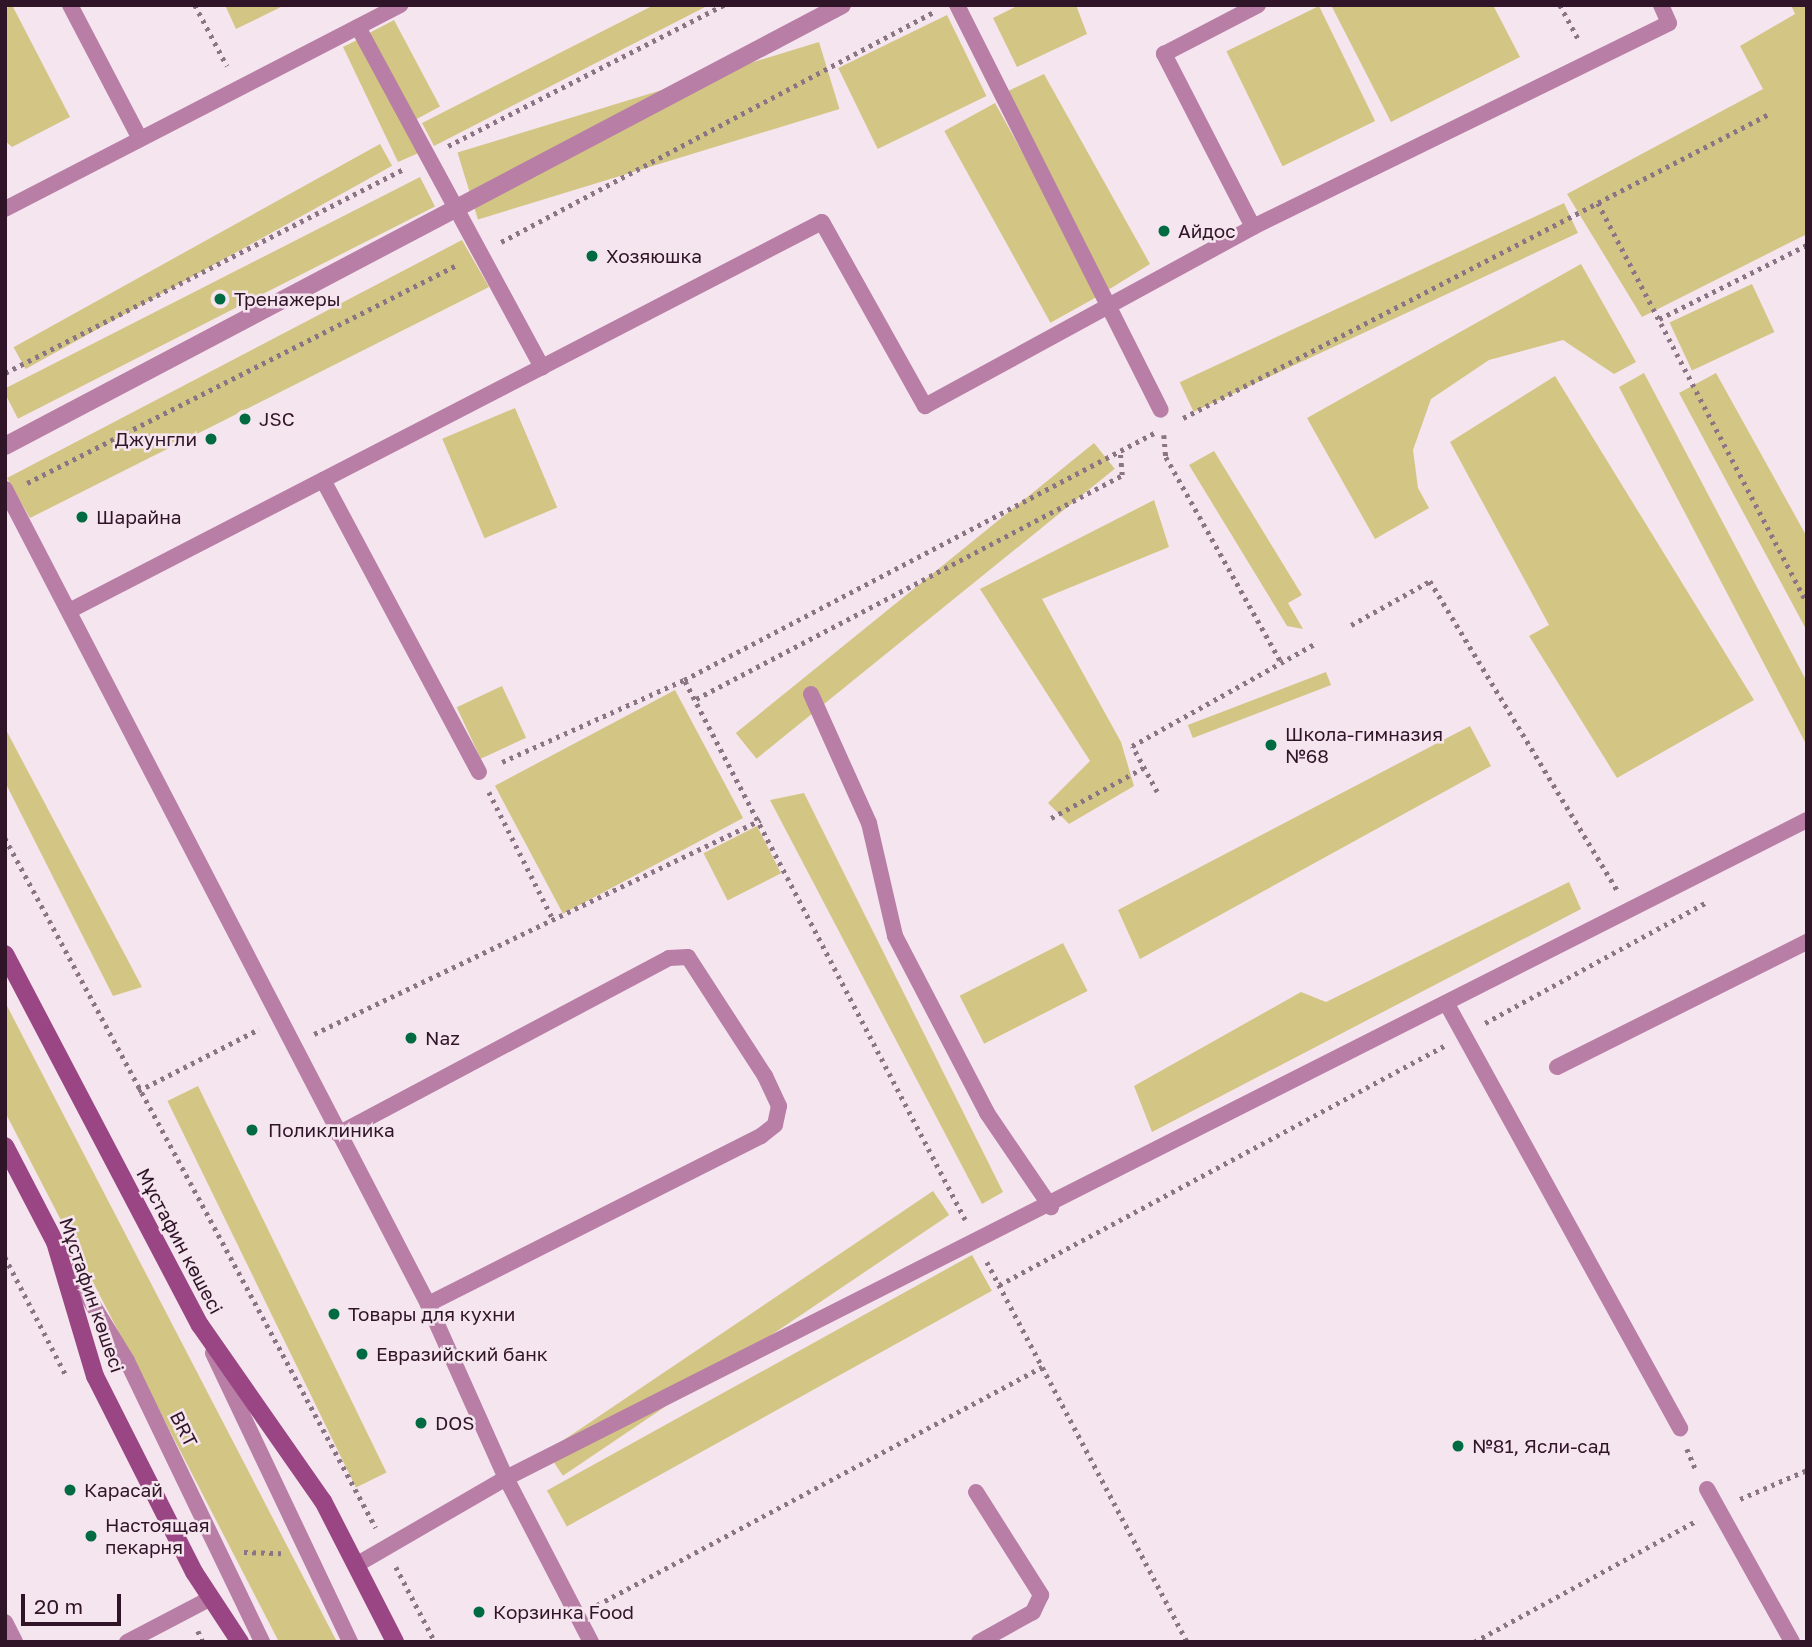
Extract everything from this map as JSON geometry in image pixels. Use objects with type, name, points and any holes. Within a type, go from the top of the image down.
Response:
[{"type":"street","points":[[5,446],[457,205],[842,5]]},
{"type":"street","name":"Мұстафин көшесі","points":[[5,954],[200,1325],[340,1535],[394,1642]]},
{"type":"street","name":"Мұcтафин көшесі","points":[[5,1146],[55,1242],[95,1376],[211,1598],[240,1642]]},
{"type":"lane","points":[[70,5],[140,139]]},
{"type":"lane","points":[[5,209],[400,5]]},
{"type":"lane","points":[[957,5],[1161,410]]},
{"type":"lane","points":[[1253,227],[1164,54],[1258,5]]},
{"type":"lane","points":[[69,611],[821,222],[925,406],[1109,303],[1253,227],[1669,23],[1661,5]]},
{"type":"lane","points":[[358,27],[457,205],[542,367]]},
{"type":"lane","points":[[323,480],[479,772]]},
{"type":"lane","points":[[5,489],[291,1045],[428,1304],[506,1478],[591,1642]]},
{"type":"lane","points":[[811,694],[869,823],[895,936],[987,1113],[1052,1207]]},
{"type":"lane","points":[[356,1565],[506,1478],[977,1245],[1807,820]]},
{"type":"lane","points":[[1557,1067],[1807,942]]},
{"type":"lane","points":[[338,1134],[669,958],[688,957],[765,1076],[779,1106],[775,1125],[761,1136],[428,1304]]},
{"type":"lane","points":[[1447,1006],[1680,1428]]},
{"type":"lane","name":"BRT","points":[[55,1242],[127,1361],[262,1642]]},
{"type":"lane","points":[[200,1325],[350,1642]]},
{"type":"lane","points":[[1707,1489],[1792,1642]]},
{"type":"lane","points":[[976,1492],[1041,1594],[1033,1612],[979,1642]]},
{"type":"lane","points":[[127,1642],[211,1598]]},
{"type":"lane","points":[[5,1622],[15,1642]]},
{"type":"path","points":[[195,5],[239,88]]},
{"type":"path","points":[[5,373],[724,5]]},
{"type":"path","points":[[1560,5],[1590,61]]},
{"type":"path","points":[[553,919],[479,772],[684,680],[1769,114]]},
{"type":"path","points":[[1598,203],[1807,603]]},
{"type":"path","points":[[1659,319],[1807,245]]},
{"type":"path","points":[[1161,410],[1166,457],[1281,663]]},
{"type":"path","points":[[696,699],[1122,475],[1120,451]]},
{"type":"path","points":[[1351,625],[1430,581],[1629,909]]},
{"type":"path","points":[[1157,792],[1132,746],[1316,643]]},
{"type":"path","points":[[684,680],[760,820],[977,1245],[1187,1642]]},
{"type":"path","points":[[1051,818],[1143,768]]},
{"type":"path","points":[[291,1045],[760,820]]},
{"type":"path","points":[[5,838],[435,1642]]},
{"type":"path","points":[[999,1285],[1709,901]]},
{"type":"path","points":[[138,1091],[278,1019]]},
{"type":"path","points":[[578,1616],[1042,1367]]},
{"type":"path","points":[[1474,1642],[1719,1509],[1807,1470]]},
{"type":"shaded area","points":[[12,5],[70,117],[12,147],[5,141],[5,9]]},
{"type":"shaded area","points":[[225,5],[285,5],[236,29]]},
{"type":"shaded area","points":[[654,5],[709,5],[434,146],[422,123]]},
{"type":"shaded area","points":[[1019,5],[1076,5],[1087,34],[1017,67],[993,18]]},
{"type":"shaded area","points":[[1331,5],[1493,5],[1520,57],[1391,122]]},
{"type":"shaded area","points":[[1791,5],[1807,5],[1807,234],[1642,317],[1567,194],[1763,89],[1740,46],[1795,14]]},
{"type":"shaded area","points":[[1319,6],[1375,121],[1283,166],[1226,51]]},
{"type":"shaded area","points":[[947,15],[986,96],[878,149],[838,68]]},
{"type":"shaded area","points":[[394,20],[440,107],[414,120],[368,34]]},
{"type":"shaded area","points":[[359,39],[421,152],[398,162],[343,47]]},
{"type":"shaded area","points":[[819,42],[839,109],[478,219],[458,153]]},
{"type":"shaded area","points":[[1044,74],[1150,264],[1108,290],[1006,92]]},
{"type":"shaded area","points":[[995,103],[1101,295],[1050,323],[944,131]]},
{"type":"shaded area","points":[[380,144],[392,166],[26,369],[14,347]]},
{"type":"shaded area","name":"Тренажеры","points":[[420,177],[435,206],[18,419],[5,388]]},
{"type":"shaded area","points":[[1564,203],[1578,233],[1194,412],[1180,382]]},
{"type":"shaded area","points":[[462,240],[489,287],[30,518],[7,478]]},
{"type":"shaded area","points":[[1581,264],[1636,362],[1614,374],[1563,340],[1489,360],[1431,399],[1413,450],[1418,488],[1429,508],[1375,539],[1307,418]]},
{"type":"shaded area","points":[[1752,284],[1774,332],[1692,370],[1670,322]]},
{"type":"shaded area","points":[[1644,373],[1807,682],[1805,742],[1619,387]]},
{"type":"shaded area","points":[[1716,373],[1807,537],[1807,631],[1679,393]]},
{"type":"shaded area","points":[[1555,376],[1754,700],[1617,778],[1529,636],[1549,625],[1450,442]]},
{"type":"shaded area","points":[[515,408],[557,507],[484,538],[442,439]]},
{"type":"shaded area","points":[[1094,443],[1115,469],[757,759],[736,733]]},
{"type":"shaded area","points":[[1214,451],[1302,595],[1288,603],[1303,629],[1287,626],[1189,465]]},
{"type":"shaded area","points":[[1154,500],[1169,547],[1042,599],[1121,742],[1134,786],[1069,824],[1048,803],[1090,761],[980,589]]},
{"type":"shaded area","points":[[1326,672],[1331,685],[1193,738],[1188,725]]},
{"type":"shaded area","points":[[502,686],[526,738],[481,759],[457,707]]},
{"type":"shaded area","points":[[675,690],[743,818],[563,914],[495,786]]},
{"type":"shaded area","points":[[1470,726],[1491,766],[1140,959],[1118,910]]},
{"type":"shaded area","points":[[5,728],[142,987],[113,996],[5,782]]},
{"type":"shaded area","points":[[804,793],[1003,1192],[982,1204],[770,800]]},
{"type":"shaded area","points":[[757,826],[781,873],[728,900],[704,853]]},
{"type":"shaded area","points":[[1569,882],[1581,909],[1152,1132],[1134,1086],[1301,992],[1326,1002]]},
{"type":"shaded area","points":[[1063,943],[1088,991],[984,1044],[960,996]]},
{"type":"shaded area","points":[[5,1002],[337,1642],[279,1642],[5,1112]]},
{"type":"shaded area","points":[[198,1086],[386,1472],[356,1487],[167,1101]]},
{"type":"shaded area","points":[[933,1191],[949,1215],[563,1476],[547,1452]]},
{"type":"shaded area","points":[[972,1255],[992,1291],[567,1526],[547,1491]]},
{"type":"place","name":"Айдос","points":[[1164,231]]},
{"type":"place","name":"Хозяюшка","points":[[592,256]]},
{"type":"place","name":"Тренажеры","points":[[220,299]]},
{"type":"place","name":"JSC","points":[[245,419]]},
{"type":"place","name":"Джунгли","points":[[211,439]]},
{"type":"place","name":"Шарайна","points":[[82,517]]},
{"type":"place","name":"Школа-гимназия №68","points":[[1271,745]]},
{"type":"place","name":"Naz","points":[[411,1038]]},
{"type":"place","name":"Поликлиника","points":[[252,1130]]},
{"type":"place","name":"Товары для кухни","points":[[334,1314]]},
{"type":"place","name":"Евразийский банк","points":[[362,1354]]},
{"type":"place","name":"DOS","points":[[421,1423]]},
{"type":"place","name":"№81, Ясли-сад","points":[[1458,1446]]},
{"type":"place","name":"Карасай","points":[[70,1490]]},
{"type":"place","name":"Настоящая пекарня","points":[[91,1536]]},
{"type":"place","name":"Корзинка Food","points":[[479,1612]]}]
